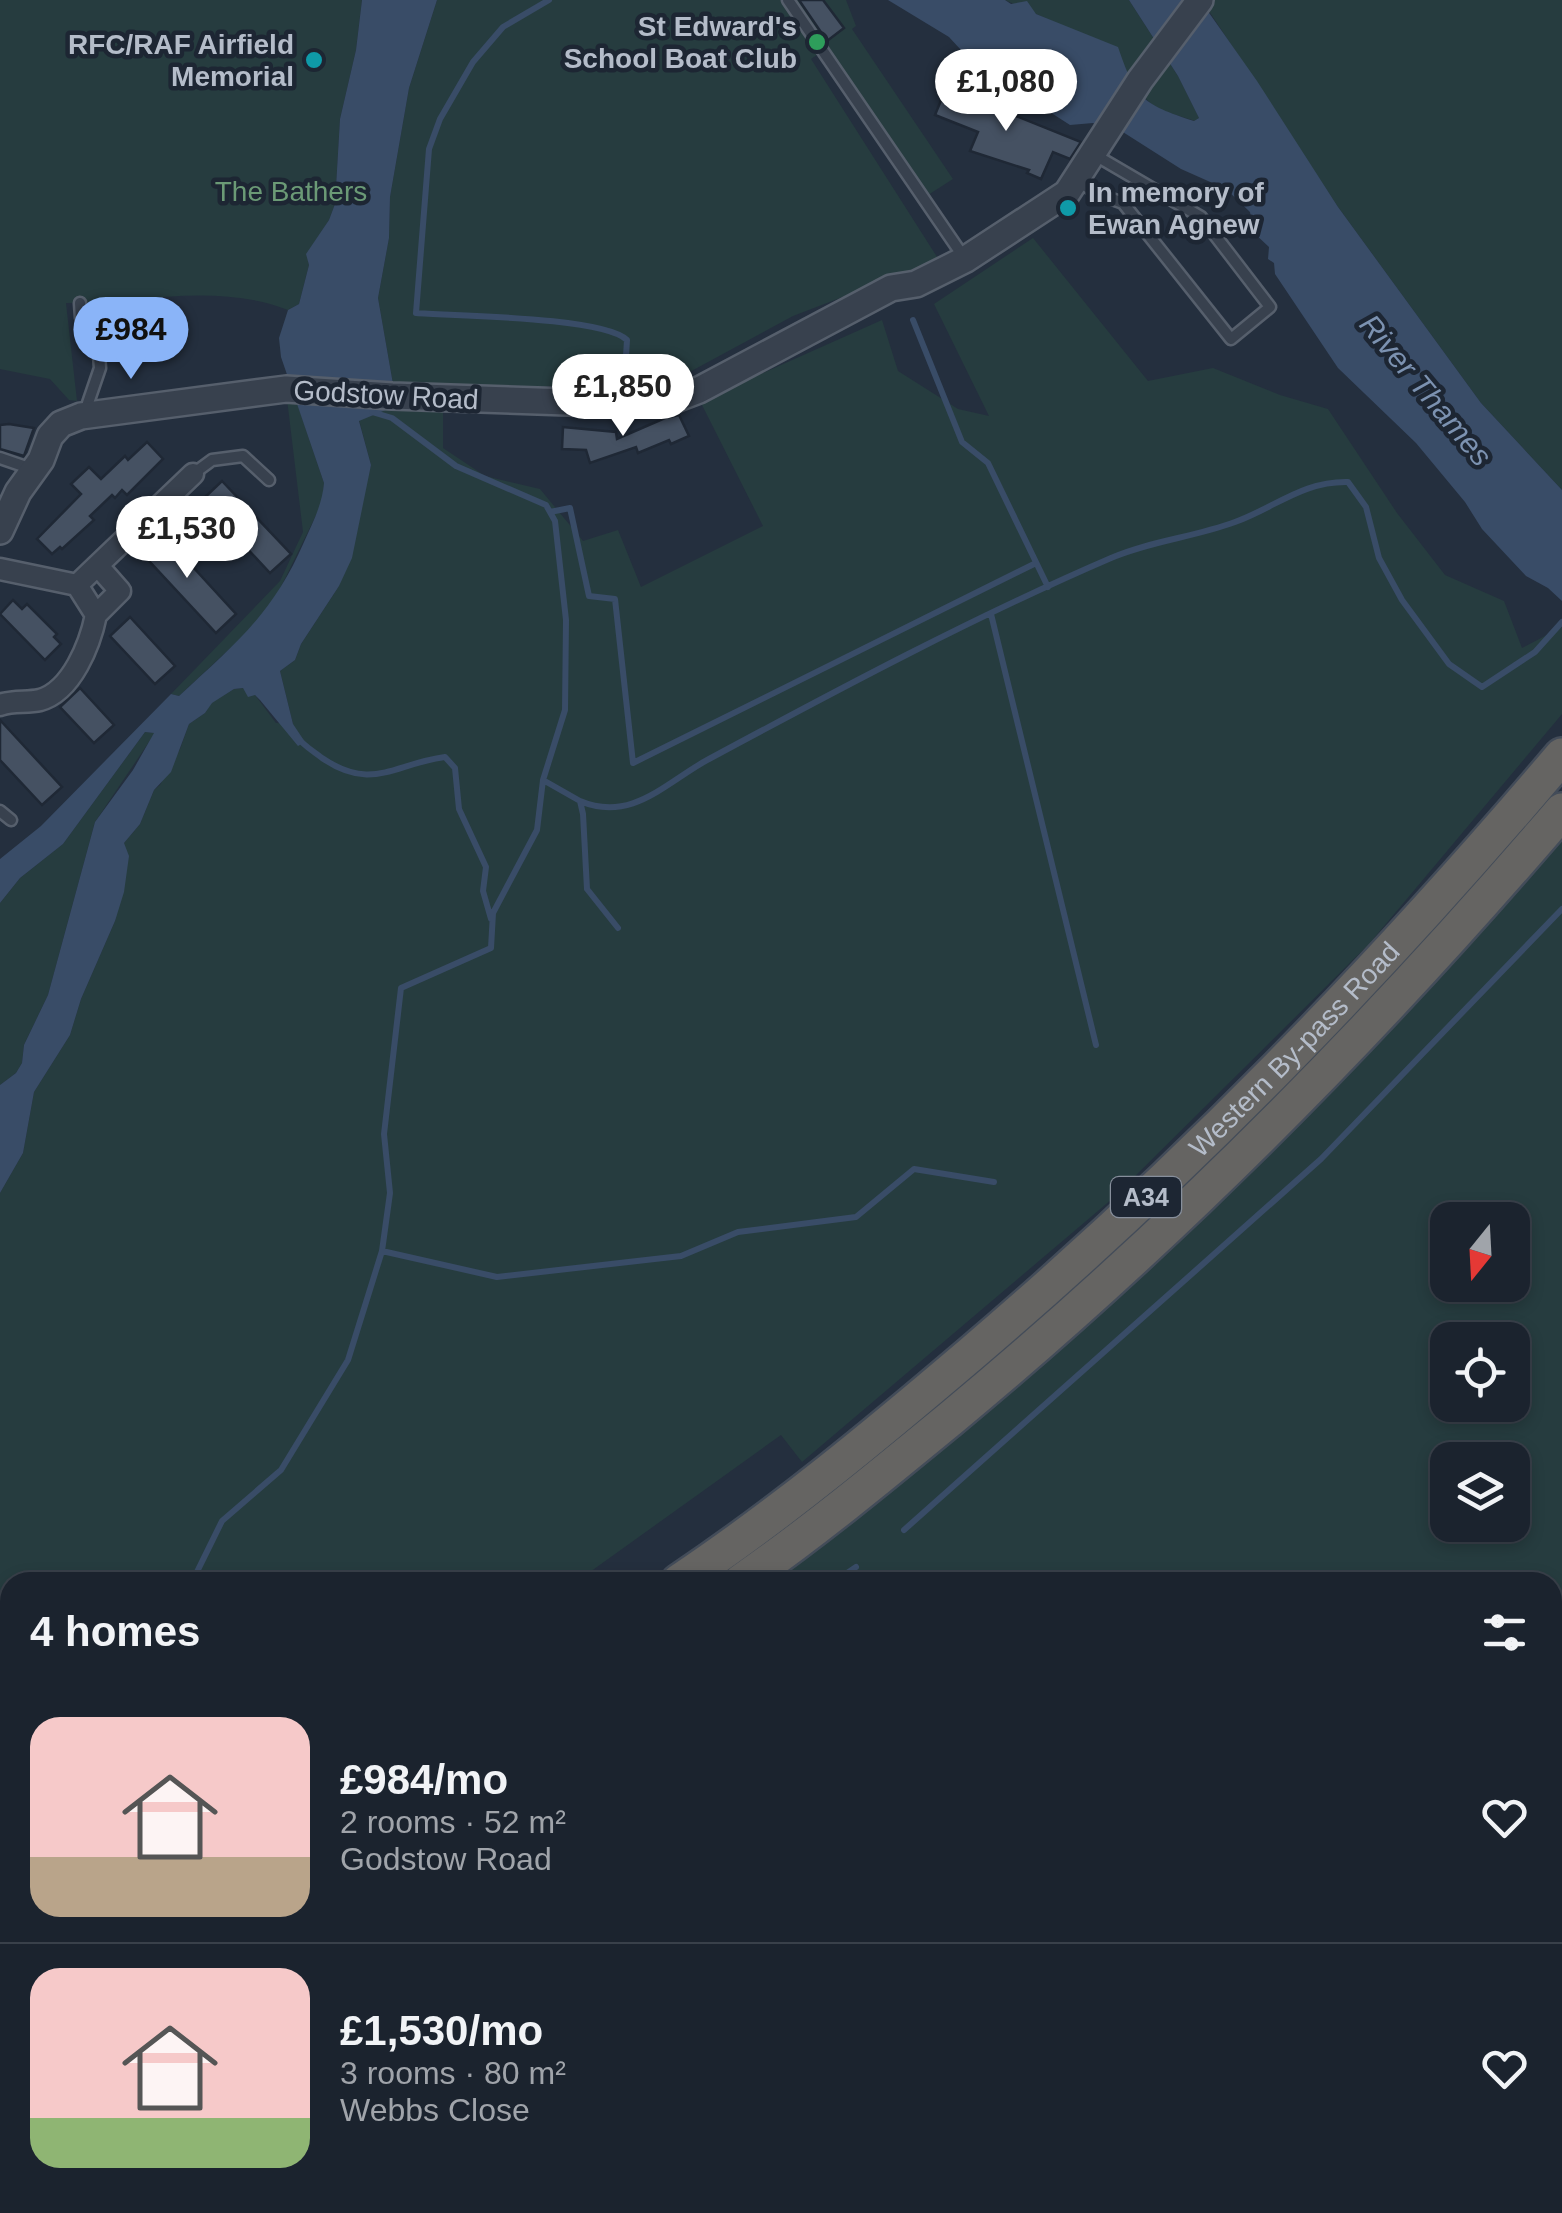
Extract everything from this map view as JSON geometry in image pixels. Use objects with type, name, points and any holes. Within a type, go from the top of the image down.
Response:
[{"type":"highway","name":"Western By-pass Road","points":[[694,1572],[750,1534],[892,1422],[1078,1261],[1248,1102],[1464,872],[1562,756]]},
{"type":"highway","name":"Western By-pass Road","points":[[753,1572],[911,1451],[1121,1271],[1363,1035],[1562,811]]},
{"type":"street","name":"Godstow Road","points":[[0,531],[18,492],[36,470],[50,436],[61,424],[90,415],[286,389],[626,404],[670,401],[699,390],[892,288],[916,284],[966,259],[1068,193],[1140,80],[1200,0]]},
{"type":"street","points":[[77,585],[193,474]]},
{"type":"street","points":[[0,705],[42,700],[62,686],[90,644],[96,615],[120,591],[98,566]]},
{"type":"street","points":[[0,568],[77,585],[96,615]]},
{"type":"lane","points":[[788,0],[966,259]]},
{"type":"lane","points":[[1078,181],[1098,194],[1123,202],[1231,339],[1270,308],[1200,217],[1095,155]]},
{"type":"lane","points":[[80,303],[81,318],[97,330],[100,368],[88,403],[90,415]]},
{"type":"lane","points":[[193,474],[212,460],[243,456],[269,480]]},
{"type":"lane","points":[[0,458],[36,470]]},
{"type":"lane","points":[[0,811],[11,820]]},
{"type":"green space","name":"The Bathers","points":[[0,0],[362,0],[356,50],[340,119],[335,204],[307,254],[309,265],[299,304],[288,310],[261,302],[206,295],[66,303],[77,401],[69,400],[50,379],[0,369]]},
{"type":"green space","points":[[437,0],[846,0],[856,26],[852,29],[953,179],[928,195],[828,47],[811,59],[939,260],[793,316],[660,388],[393,384],[378,298],[409,88]]},
{"type":"green space","points":[[1005,0],[1129,0],[1178,76],[1199,118],[1195,121],[1157,109],[1131,85],[1095,40]]},
{"type":"green space","points":[[1209,0],[1562,0],[1562,490],[1481,403],[1338,207],[1205,5]]},
{"type":"green space","points":[[1033,238],[1148,381],[1213,368],[1328,409],[1397,513],[1445,575],[1504,601],[1522,648],[1562,627],[1562,714],[1369,944],[1112,1199],[802,1462],[781,1435],[590,1572],[0,1572],[0,1193],[23,1153],[34,1092],[70,1035],[115,921],[124,843],[140,824],[189,724],[205,713],[211,703],[243,688],[255,695],[276,723],[293,724],[280,671],[295,660],[301,644],[339,586],[371,465],[359,420],[388,409],[443,410],[443,448],[485,476],[540,489],[583,541],[618,530],[641,587],[763,526],[700,401],[882,320],[898,371],[958,409],[989,416],[934,304]]},
{"type":"green space","points":[[295,397],[324,483],[322,503],[274,601],[255,625],[179,696],[171,694],[280,581],[303,532],[287,399]]},
{"type":"green space","points":[[145,732],[155,733],[95,822],[48,995],[24,1045],[22,1063],[0,1085],[0,903],[20,878],[63,844]]},
{"type":"green space","points":[[1562,834],[1562,1572],[780,1572]]},
{"type":"water","points":[[362,0],[437,0],[409,88],[390,197],[389,238],[378,298],[393,384],[388,409],[359,421],[371,465],[352,558],[295,660],[280,671],[293,724],[305,742],[298,746],[260,700],[255,695],[248,697],[243,688],[234,689],[212,703],[189,724],[171,772],[154,790],[140,824],[124,843],[129,856],[115,921],[70,1035],[34,1092],[23,1153],[0,1193],[0,1085],[22,1063],[24,1045],[48,995],[95,822],[154,733],[145,732],[63,844],[20,878],[0,903],[0,859],[41,826],[171,694],[179,696],[251,626],[292,567],[319,506],[324,483],[281,357],[279,338],[288,310],[299,304],[309,265],[306,254],[335,204],[340,119],[356,50]]},
{"type":"water","name":"River Thames","points":[[888,0],[1005,0],[1011,4],[1027,1],[1036,14],[1118,47],[1130,78],[1143,97],[1163,110],[1194,121],[1199,118],[1178,76],[1129,0],[1200,0],[1338,207],[1481,403],[1562,490],[1562,601],[1526,576],[1482,529],[1416,443],[1338,368],[1275,274],[1274,263],[1268,259],[1269,247],[1254,233],[1250,212],[1226,189],[1181,169],[1115,127],[1102,128],[1093,123],[1070,125],[1000,80],[984,75],[949,37]]},
{"type":"building","points":[[799,0],[823,0],[844,28],[827,41]]},
{"type":"building","points":[[946,88],[1081,142],[1070,159],[1053,152],[1041,179],[1027,173],[1029,170],[970,151],[978,132],[935,115]]},
{"type":"building","points":[[679,415],[689,436],[671,444],[669,440],[638,453],[636,447],[590,463],[586,450],[562,449],[563,427],[616,432],[617,439]]},
{"type":"building","points":[[0,425],[34,428],[24,456],[0,449]]},
{"type":"building","points":[[147,442],[163,459],[127,495],[122,490],[115,498],[112,495],[90,516],[94,520],[52,554],[37,539],[81,494],[71,484],[89,467],[101,479]]},
{"type":"building","points":[[222,481],[291,554],[270,573],[202,500]]},
{"type":"building","points":[[159,530],[236,614],[216,633],[138,549]]},
{"type":"building","points":[[13,600],[22,609],[27,604],[57,634],[54,637],[61,644],[45,660],[0,614]]},
{"type":"building","points":[[130,617],[175,666],[155,684],[110,636]]},
{"type":"building","points":[[80,688],[114,725],[94,743],[60,707]]},
{"type":"building","points":[[0,720],[62,787],[42,805],[0,760]]},
{"type":"waterway","points":[[549,0],[503,27],[473,62],[440,119],[429,149],[416,313],[561,322],[613,332],[627,340],[624,388]]},
{"type":"waterway","points":[[913,320],[962,442],[988,463],[1048,587]]},
{"type":"waterway","points":[[372,412],[392,418],[456,466],[546,505],[555,521],[566,620],[565,710],[543,780],[537,830],[493,913],[491,948],[401,988],[384,1134],[390,1193],[382,1251],[497,1277],[681,1256],[738,1232],[856,1217],[914,1169],[994,1182]]},
{"type":"waterway","points":[[580,801],[616,807],[648,797],[709,759],[858,680],[1060,581],[1126,552],[1220,527],[1303,490],[1332,483],[1348,482],[1366,507],[1379,558],[1402,600],[1449,664],[1482,687],[1535,652],[1562,622]]},
{"type":"waterway","points":[[550,512],[570,508],[589,596],[615,599],[633,763],[1034,564]]},
{"type":"waterway","points":[[991,614],[1096,1045]]},
{"type":"waterway","points":[[297,737],[322,758],[355,773],[383,773],[445,757],[455,768],[459,809],[486,867],[483,891],[491,919]]},
{"type":"waterway","points":[[543,780],[580,801],[587,889],[618,928]]},
{"type":"waterway","points":[[904,1530],[1321,1159],[1562,909]]},
{"type":"waterway","points":[[197,1572],[222,1521],[281,1470],[348,1360],[382,1251]]},
{"type":"waterway","points":[[849,1572],[856,1567]]},
{"type":"place","name":"St Edward's School Boat Club","points":[[817,42]]},
{"type":"place","name":"RFC/RAF Airfield Memorial","points":[[314,60]]},
{"type":"place","name":"In memory of Ewan Agnew","points":[[1068,208]]}]
